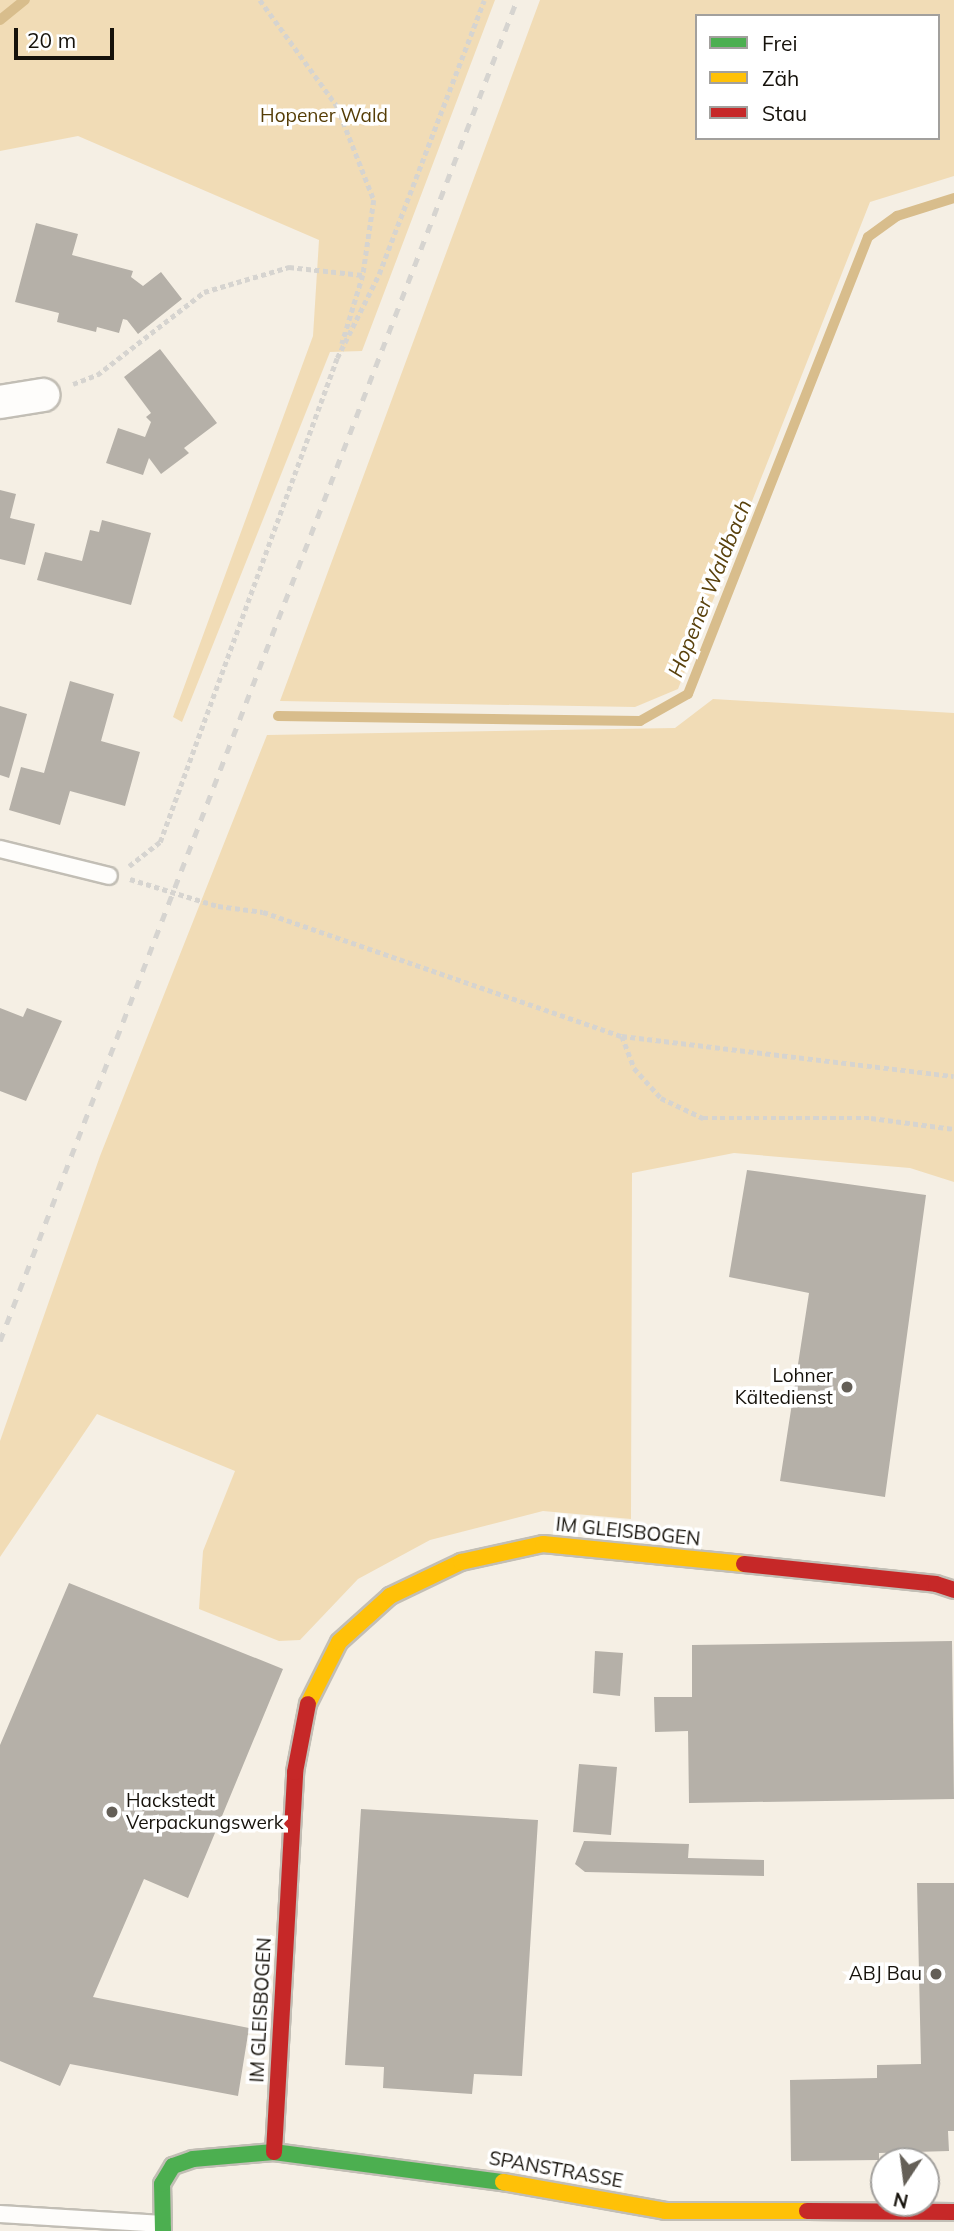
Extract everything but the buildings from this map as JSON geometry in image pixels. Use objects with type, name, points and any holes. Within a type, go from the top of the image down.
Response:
[{"type":"street","points":[[0,402],[43,395]]},
{"type":"street","name":"IM GLEISBOGEN","points":[[274,2152],[295,1772],[303,1715],[339,1642],[390,1596],[461,1562],[543,1544],[936,1584],[954,1590]]},
{"type":"street","name":"SPANSTRASSE","points":[[163,2228],[162,2184],[173,2166],[193,2159],[274,2152],[466,2176],[665,2211],[954,2213]]},
{"type":"lane","points":[[0,849],[109,876]]},
{"type":"lane","points":[[0,2214],[163,2228]]},
{"type":"path","points":[[109,876],[138,862],[160,842],[337,358],[363,275],[374,200],[337,106],[260,0]]},
{"type":"path","points":[[337,358],[379,274],[484,0]]},
{"type":"path","points":[[43,395],[97,375],[204,292],[289,267],[363,275]]},
{"type":"path","points":[[151,883],[218,906],[263,912],[621,1036],[954,1076]]},
{"type":"path","points":[[621,1036],[634,1068],[661,1098],[703,1118],[871,1118],[954,1129]]},
{"type":"green space","name":"Hopener Wald","points":[[0,0],[495,0],[362,351],[330,352],[182,722],[173,717],[313,336],[319,240],[78,136],[0,151]]},
{"type":"green space","points":[[540,0],[954,0],[954,176],[870,202],[678,689],[635,707],[280,701]]},
{"type":"green space","points":[[713,699],[954,713],[954,1182],[910,1168],[734,1153],[632,1173],[631,1519],[543,1511],[430,1540],[358,1579],[300,1640],[279,1641],[199,1609],[203,1551],[235,1471],[97,1414],[0,1557],[0,1441],[100,1156],[267,735],[675,728]]},
{"type":"waterway","points":[[0,20],[25,0]]},
{"type":"waterway","name":"Hopener Waldbach","points":[[278,716],[640,721],[688,694],[868,237],[897,216],[954,198]]},
{"type":"railway","points":[[0,1341],[517,0]]},
{"type":"traffic: fast","points":[[163,2231],[162,2184],[173,2166],[193,2159],[274,2152],[503,2182]]},
{"type":"traffic: slow","points":[[308,1704],[339,1642],[390,1596],[461,1562],[543,1544],[744,1564]]},
{"type":"traffic: slow","points":[[503,2182],[665,2211],[807,2211]]},
{"type":"traffic: jam","points":[[744,1564],[936,1584],[954,1590]]},
{"type":"traffic: jam","points":[[274,2152],[295,1772],[308,1704]]},
{"type":"traffic: jam","points":[[807,2211],[954,2212]]},
{"type":"place","name":"Lohner Kältedienst","points":[[847,1387]]},
{"type":"place","name":"Hackstedt Verpackungswerk","points":[[112,1812]]},
{"type":"place","name":"ABJ Bau","points":[[936,1974]]}]
